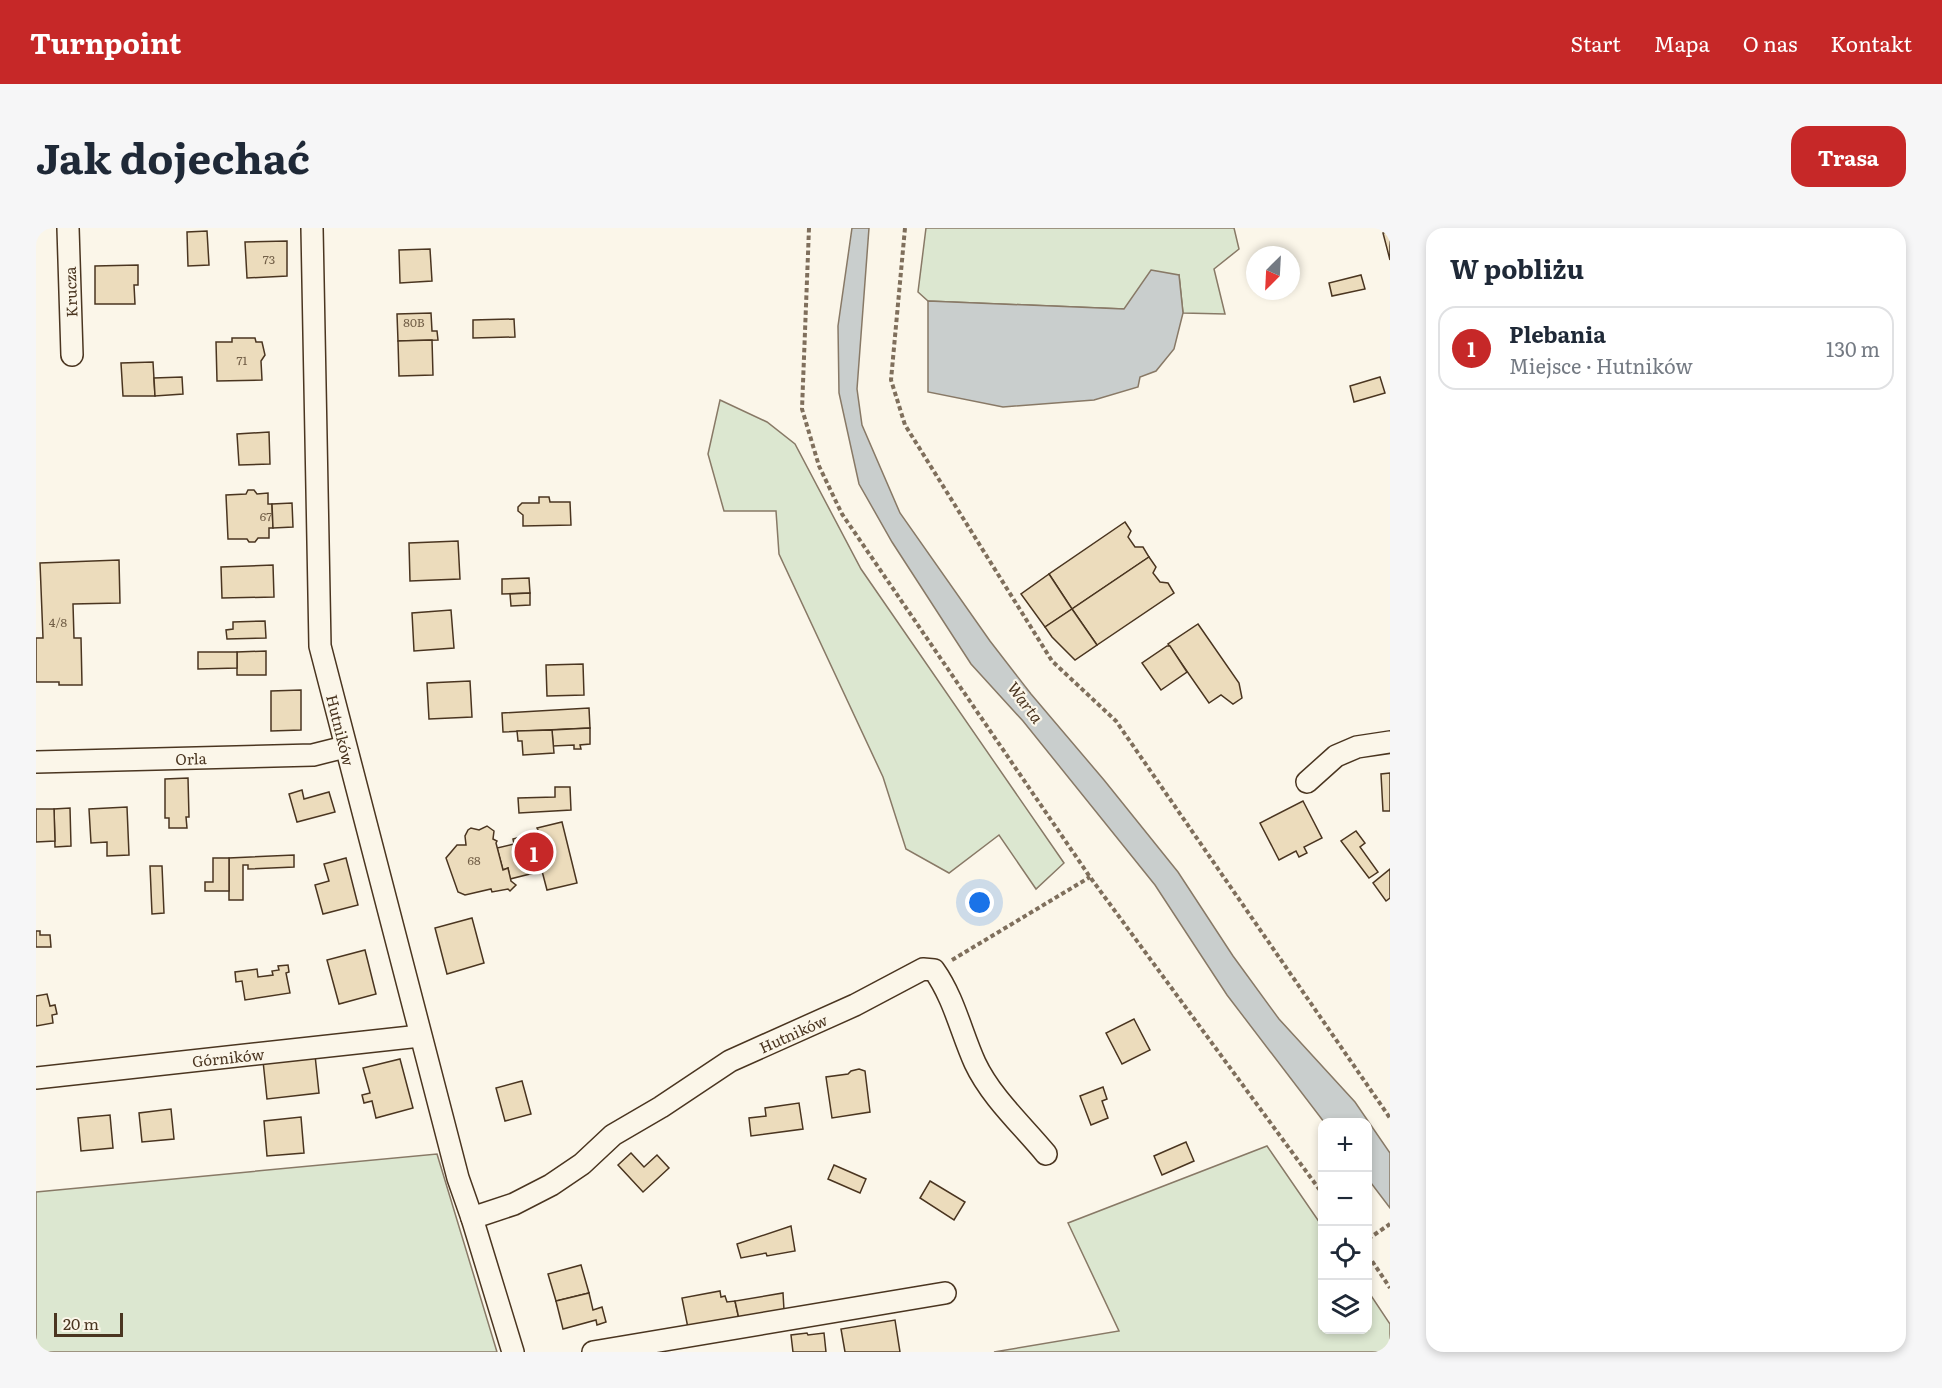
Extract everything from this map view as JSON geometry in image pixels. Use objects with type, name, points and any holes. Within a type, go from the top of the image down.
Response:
[{"type":"street","name":"Krucza","points":[[68,228],[72,355]]},
{"type":"street","name":"Hutników","points":[[312,228],[320,646],[458,1178],[513,1352]]},
{"type":"street","points":[[1306,782],[1336,756],[1357,747],[1390,742]]},
{"type":"street","name":"Orla","points":[[36,762],[314,755],[345,747]]},
{"type":"street","name":"Hutników","points":[[472,1218],[514,1204],[550,1185],[582,1164],[613,1135],[661,1107],[730,1061],[855,1005],[923,969],[934,970]]},
{"type":"street","points":[[934,970],[946,987],[976,1064],[996,1095],[1046,1154]]},
{"type":"street","name":"Górników","points":[[36,1078],[420,1036]]},
{"type":"street","points":[[593,1352],[945,1293]]},
{"type":"path","points":[[809,228],[802,409],[819,466],[842,514],[1090,877],[1318,1186]]},
{"type":"path","points":[[905,228],[891,380],[905,425],[1052,661],[1116,721],[1390,1118]]},
{"type":"path","points":[[934,970],[1090,877]]},
{"type":"path","points":[[1372,1236],[1390,1224]]},
{"type":"path","points":[[1372,1261],[1390,1288]]},
{"type":"green space","points":[[926,228],[1234,228],[1239,249],[1214,269],[1225,314],[1183,313],[1179,275],[1125,309],[928,301],[918,292]]},
{"type":"green space","points":[[720,400],[767,422],[795,444],[861,569],[1064,863],[1036,889],[999,835],[949,873],[906,849],[883,777],[779,554],[776,511],[724,511],[708,454]]},
{"type":"green space","points":[[1267,1146],[1318,1220],[1318,1334],[1372,1334],[1372,1297],[1390,1324],[1390,1352],[994,1352],[1119,1331],[1068,1223]]},
{"type":"green space","points":[[437,1154],[497,1352],[36,1352],[36,1192]]},
{"type":"water","name":"Warta","points":[[852,228],[869,228],[857,389],[862,425],[900,513],[990,641],[1031,694],[1178,872],[1233,956],[1279,1019],[1355,1102],[1366,1118],[1321,1118],[1227,995],[1155,885],[1023,721],[971,664],[892,542],[859,484],[839,393],[838,326]]},
{"type":"water","points":[[1151,270],[1179,275],[1183,313],[1174,349],[1156,371],[1140,377],[1138,387],[1094,400],[1003,407],[928,392],[928,301],[1124,309]]},
{"type":"water","points":[[1372,1127],[1390,1153],[1390,1208],[1372,1184]]},
{"type":"building","points":[[207,231],[209,265],[188,266],[187,232]]},
{"type":"building","points":[[1390,231],[1390,260],[1383,233]]},
{"type":"building","points":[[287,241],[287,276],[247,278],[245,242]]},
{"type":"building","points":[[430,249],[432,281],[400,283],[399,250]]},
{"type":"building","points":[[138,265],[138,285],[134,285],[135,304],[95,304],[95,266]]},
{"type":"building","points":[[1361,275],[1365,289],[1332,296],[1329,283]]},
{"type":"building","points":[[431,313],[432,331],[437,331],[438,340],[398,341],[397,314]]},
{"type":"building","points":[[514,319],[515,337],[473,338],[473,320]]},
{"type":"building","points":[[232,338],[255,338],[256,342],[262,342],[265,355],[261,361],[262,380],[217,381],[216,342],[232,342]]},
{"type":"building","points":[[432,340],[433,375],[399,376],[398,341]]},
{"type":"building","points":[[153,362],[155,396],[123,396],[121,363]]},
{"type":"building","points":[[182,377],[183,394],[155,396],[154,378]]},
{"type":"building","points":[[1380,377],[1385,393],[1354,402],[1350,386]]},
{"type":"building","points":[[269,432],[270,464],[239,465],[237,434]]},
{"type":"building","points":[[248,490],[254,490],[257,494],[268,493],[268,504],[272,504],[273,528],[269,528],[269,538],[258,538],[255,542],[249,542],[247,539],[228,539],[226,495],[246,494]]},
{"type":"building","points":[[539,497],[549,497],[550,502],[570,502],[571,525],[523,526],[523,515],[518,511],[518,507],[522,503],[539,503]]},
{"type":"building","points":[[292,503],[293,527],[273,528],[272,504]]},
{"type":"building","points":[[1125,522],[1131,531],[1128,537],[1135,547],[1143,547],[1149,557],[1072,609],[1049,574]]},
{"type":"building","points":[[458,541],[460,579],[410,581],[409,543]]},
{"type":"building","points":[[1149,557],[1156,567],[1153,573],[1160,582],[1168,583],[1174,593],[1097,645],[1072,609]]},
{"type":"building","points":[[119,560],[120,603],[73,604],[74,638],[81,638],[82,685],[36,682],[36,638],[43,638],[40,563]]},
{"type":"building","points":[[273,565],[274,597],[222,598],[221,567]]},
{"type":"building","points":[[1049,574],[1072,609],[1045,627],[1021,594]]},
{"type":"building","points":[[529,578],[530,593],[502,594],[502,579]]},
{"type":"building","points":[[530,593],[530,605],[511,606],[510,594]]},
{"type":"building","points":[[1072,609],[1097,645],[1075,660],[1045,627]]},
{"type":"building","points":[[451,610],[454,648],[414,651],[412,613]]},
{"type":"building","points":[[265,621],[266,638],[227,639],[226,630],[233,629],[233,622]]},
{"type":"building","points":[[1198,624],[1239,683],[1242,698],[1233,704],[1221,695],[1209,703],[1168,644]]},
{"type":"building","points":[[1170,646],[1187,672],[1161,690],[1142,663]]},
{"type":"building","points":[[266,651],[266,675],[237,675],[237,652]]},
{"type":"building","points":[[198,652],[237,652],[237,668],[198,669]]},
{"type":"building","points":[[583,664],[584,695],[547,696],[546,665]]},
{"type":"building","points":[[470,681],[472,717],[429,719],[427,683]]},
{"type":"building","points":[[301,690],[301,730],[271,731],[271,691]]},
{"type":"building","points":[[589,708],[590,728],[503,732],[502,713]]},
{"type":"building","points":[[590,728],[590,744],[580,745],[581,749],[574,749],[574,745],[553,746],[552,730]]},
{"type":"building","points":[[552,730],[554,753],[523,755],[522,741],[518,741],[517,731]]},
{"type":"building","points":[[1390,773],[1390,811],[1383,811],[1381,774]]},
{"type":"building","points":[[188,778],[187,828],[169,828],[169,818],[165,818],[165,779]]},
{"type":"building","points":[[555,787],[570,787],[571,810],[519,813],[518,798],[555,797]]},
{"type":"building","points":[[302,790],[304,799],[329,792],[335,812],[297,822],[289,794]]},
{"type":"building","points":[[1303,801],[1322,838],[1304,847],[1307,853],[1299,857],[1296,851],[1279,860],[1260,823]]},
{"type":"building","points":[[127,807],[129,855],[107,856],[107,842],[91,843],[89,809]]},
{"type":"building","points":[[70,808],[71,846],[55,847],[54,809]]},
{"type":"building","points":[[36,809],[54,809],[55,841],[36,842]]},
{"type":"building","points":[[562,822],[577,883],[547,890],[542,871],[510,879],[508,868],[503,870],[497,848],[514,844],[513,839],[539,832],[537,828]]},
{"type":"building","points":[[487,826],[494,831],[493,839],[497,841],[503,870],[508,868],[511,881],[516,885],[510,891],[508,889],[492,892],[491,889],[465,895],[458,892],[446,858],[457,845],[466,845],[465,836],[468,830],[471,828],[479,830]]},
{"type":"building","points":[[1356,831],[1365,843],[1360,847],[1378,872],[1369,878],[1341,841]]},
{"type":"building","points":[[294,855],[294,867],[248,869],[248,865],[243,865],[243,900],[229,900],[229,858]]},
{"type":"building","points":[[213,858],[229,858],[229,891],[205,891],[205,882],[213,882]]},
{"type":"building","points":[[346,858],[358,905],[323,914],[315,885],[329,881],[324,864]]},
{"type":"building","points":[[150,866],[162,866],[164,913],[152,914]]},
{"type":"building","points":[[1390,869],[1390,898],[1386,901],[1373,883]]},
{"type":"building","points":[[472,918],[484,963],[447,974],[435,928]]},
{"type":"building","points":[[36,931],[40,931],[40,935],[50,935],[51,947],[36,947]]},
{"type":"building","points":[[365,950],[376,994],[339,1004],[327,960]]},
{"type":"building","points":[[288,965],[289,972],[286,973],[290,993],[245,1000],[242,981],[236,982],[235,972],[257,969],[258,977],[273,975],[272,971],[279,970],[278,966]]},
{"type":"building","points":[[47,994],[50,1006],[55,1005],[57,1014],[52,1015],[53,1023],[36,1026],[36,996]]},
{"type":"building","points":[[1134,1019],[1150,1050],[1122,1064],[1106,1033]]},
{"type":"building","points":[[315,1055],[319,1093],[267,1099],[263,1061]]},
{"type":"building","points":[[400,1059],[413,1108],[376,1118],[372,1101],[364,1103],[362,1095],[370,1093],[363,1068]]},
{"type":"building","points":[[859,1069],[865,1071],[870,1112],[832,1118],[826,1077],[848,1074]]},
{"type":"building","points":[[522,1081],[531,1114],[505,1121],[496,1088]]},
{"type":"building","points":[[1103,1087],[1107,1099],[1102,1101],[1108,1118],[1091,1125],[1080,1096]]},
{"type":"building","points":[[799,1103],[803,1129],[751,1136],[749,1118],[766,1116],[765,1108]]},
{"type":"building","points":[[171,1109],[174,1139],[142,1142],[139,1113]]},
{"type":"building","points":[[110,1115],[113,1148],[81,1151],[78,1118]]},
{"type":"building","points":[[301,1117],[304,1153],[267,1156],[264,1121]]},
{"type":"building","points":[[1186,1142],[1194,1161],[1162,1175],[1154,1156]]},
{"type":"building","points":[[631,1153],[644,1167],[657,1155],[669,1168],[643,1192],[618,1165]]},
{"type":"building","points":[[834,1165],[866,1179],[860,1193],[828,1179]]},
{"type":"building","points":[[930,1181],[965,1202],[954,1220],[920,1198]]},
{"type":"building","points":[[791,1226],[795,1251],[741,1258],[737,1244]]},
{"type":"building","points":[[581,1265],[589,1293],[556,1301],[548,1274]]},
{"type":"building","points":[[720,1291],[721,1297],[725,1296],[727,1302],[735,1301],[739,1319],[688,1328],[682,1298]]},
{"type":"building","points":[[589,1293],[593,1310],[602,1307],[606,1322],[597,1325],[596,1320],[563,1329],[556,1301]]},
{"type":"building","points":[[783,1293],[784,1310],[739,1319],[735,1301]]},
{"type":"building","points":[[895,1320],[900,1352],[845,1352],[841,1329]]},
{"type":"building","points":[[807,1333],[808,1335],[824,1333],[826,1352],[793,1352],[791,1335]]},
{"type":"place","name":"Plebania","points":[[534,852]]}]
